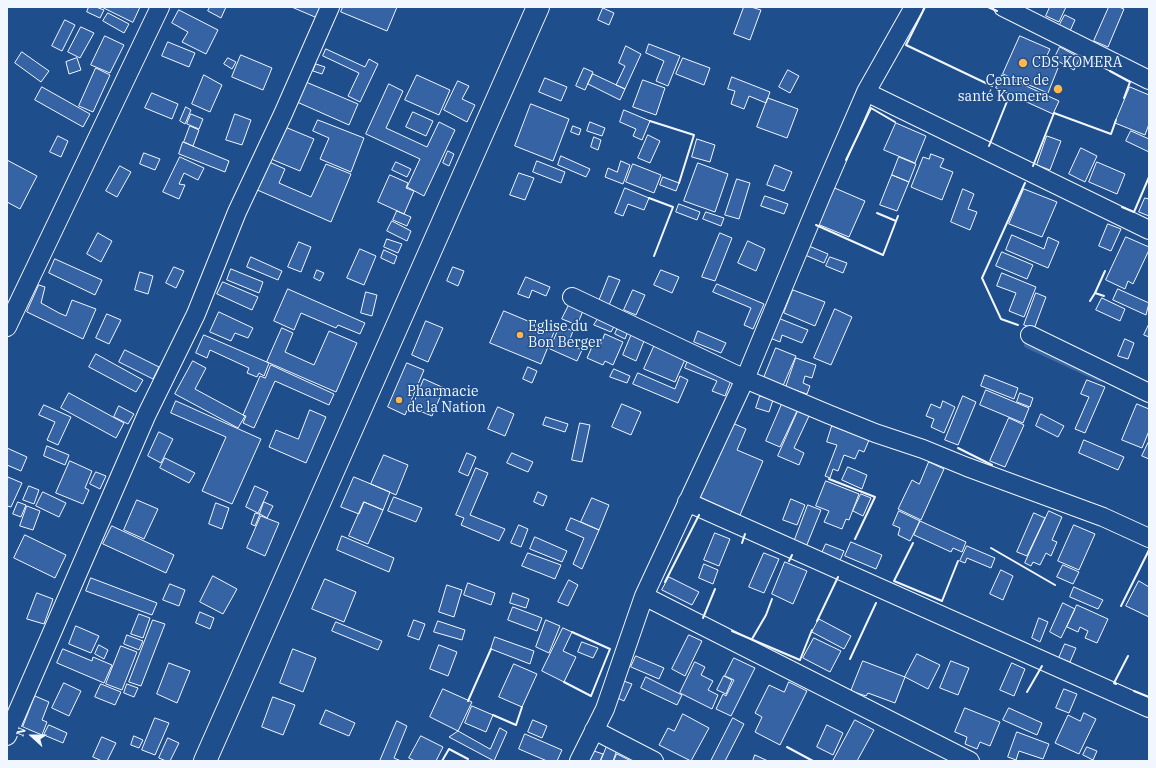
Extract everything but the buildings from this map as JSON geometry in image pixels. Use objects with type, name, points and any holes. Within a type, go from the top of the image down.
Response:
[{"type":"main road","points":[[205,761],[538,7]]},
{"type":"street","points":[[7,327],[160,7]]},
{"type":"street","points":[[7,736],[147,414],[196,314],[236,212],[283,114],[330,7]]},
{"type":"street","points":[[579,761],[605,709],[644,596],[745,379],[866,92],[914,7]]},
{"type":"street","points":[[1003,7],[1149,80]]},
{"type":"street","points":[[866,92],[1149,230]]},
{"type":"street","points":[[572,296],[745,379],[875,433],[923,449],[967,467],[1103,517],[1149,538]]},
{"type":"street","points":[[1030,335],[1149,393]]},
{"type":"street","points":[[687,502],[1149,708]]},
{"type":"street","points":[[644,596],[970,761]]},
{"type":"street","points":[[594,730],[654,761]]},
{"type":"waterway","points":[[1027,345],[1100,379]]},
{"type":"wall","points":[[925,7],[906,45],[992,86]]},
{"type":"wall","points":[[988,7],[997,11]]},
{"type":"wall","points":[[1110,71],[1130,82],[1124,98]]},
{"type":"wall","points":[[989,146],[1008,99]]},
{"type":"wall","points":[[846,160],[871,108],[895,122]]},
{"type":"wall","points":[[1033,166],[1054,113],[1111,134],[1116,120]]},
{"type":"wall","points":[[650,121],[694,135],[679,183]]},
{"type":"wall","points":[[1122,207],[1134,212],[1149,177]]},
{"type":"wall","points":[[1018,325],[1001,319],[982,278],[1025,183]]},
{"type":"wall","points":[[649,198],[673,207],[654,256]]},
{"type":"wall","points":[[877,213],[896,221]]},
{"type":"wall","points":[[816,225],[883,255],[898,216]]},
{"type":"wall","points":[[1104,296],[1095,293],[1105,271]]},
{"type":"wall","points":[[1090,301],[1095,293]]},
{"type":"wall","points":[[958,448],[992,465]]},
{"type":"wall","points":[[829,479],[875,497],[855,539]]},
{"type":"wall","points":[[665,582],[699,515]]},
{"type":"wall","points":[[742,543],[745,534]]},
{"type":"wall","points":[[913,543],[894,581],[942,601],[958,561]]},
{"type":"wall","points":[[991,548],[1055,585]]},
{"type":"wall","points":[[1121,606],[1149,550]]},
{"type":"wall","points":[[789,561],[792,555]]},
{"type":"wall","points":[[817,621],[838,577]]},
{"type":"wall","points":[[703,618],[715,589]]},
{"type":"wall","points":[[752,639],[766,615],[772,599]]},
{"type":"wall","points":[[850,659],[876,603]]},
{"type":"wall","points":[[732,631],[800,660],[812,630]]},
{"type":"wall","points":[[564,682],[591,696],[610,649],[572,632]]},
{"type":"wall","points":[[468,701],[491,649]]},
{"type":"wall","points":[[1116,684],[1114,683],[1128,656]]},
{"type":"wall","points":[[1027,692],[1042,666]]},
{"type":"wall","points":[[1134,691],[1149,697]]},
{"type":"wall","points":[[493,715],[516,725],[522,707]]},
{"type":"wall","points":[[787,747],[813,761]]},
{"type":"wall","points":[[442,761],[449,749],[468,759]]},
{"type":"place","name":"CDS KOMERA","points":[[1023,63]]},
{"type":"place","name":"Centre de santé Komera","points":[[1058,89]]},
{"type":"place","name":"Eglise du Bon Berger","points":[[520,335]]},
{"type":"place","name":"Pharmacie de la Nation","points":[[399,400]]}]
